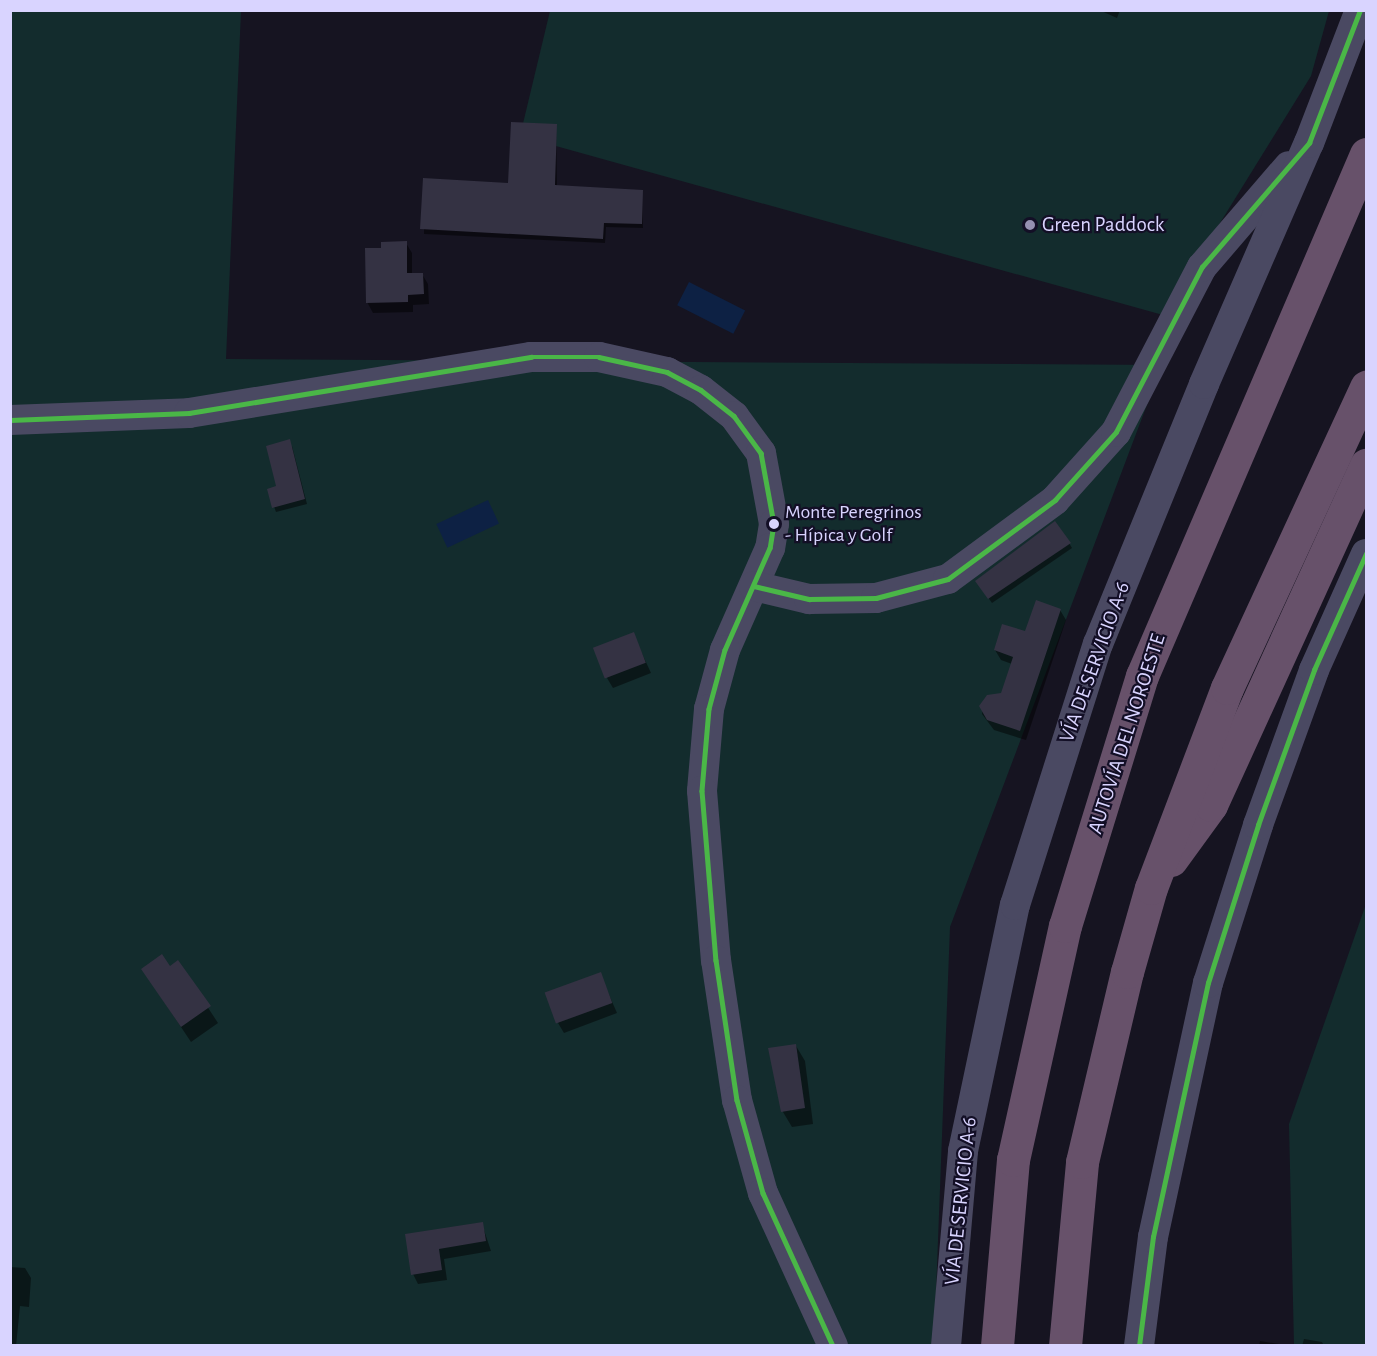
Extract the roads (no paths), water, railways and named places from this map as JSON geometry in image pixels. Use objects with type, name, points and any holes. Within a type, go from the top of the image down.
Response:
[{"type":"highway","name":"AUTOVÍA DEL NOROESTE","points":[[997,1346],[1013,1160],[1065,926],[1142,676],[1366,154]]},
{"type":"highway","points":[[1065,1346],[1082,1162],[1126,972],[1151,888],[1227,688],[1366,387]]},
{"type":"highway","points":[[1151,888],[1211,805],[1366,465]]},
{"type":"street","name":"VÍA DE SERVICIO A-6","points":[[946,1346],[963,1151],[1015,905],[1098,644],[1204,384],[1309,143],[1360,10]]},
{"type":"street","points":[[753,586],[809,599],[876,598],[948,579],[1055,500],[1116,432],[1202,267],[1309,143]]},
{"type":"street","points":[[10,420],[189,413],[531,357],[599,357],[667,372],[702,390],[734,416],[761,453],[774,524],[770,548],[725,650],[709,709],[702,791],[716,960],[737,1100],[763,1192],[833,1346]]},
{"type":"street","points":[[1139,1346],[1153,1237],[1208,983],[1258,825],[1314,670],[1366,554]]},
{"type":"water","points":[[689,282],[745,311],[733,334],[677,305]]},
{"type":"water","points":[[488,500],[499,524],[447,548],[436,524]]},
{"type":"place","name":"Green Paddock","points":[[1030,225]]},
{"type":"place","name":"Monte Peregrinos - Hípica y Golf","points":[[774,524]]}]
